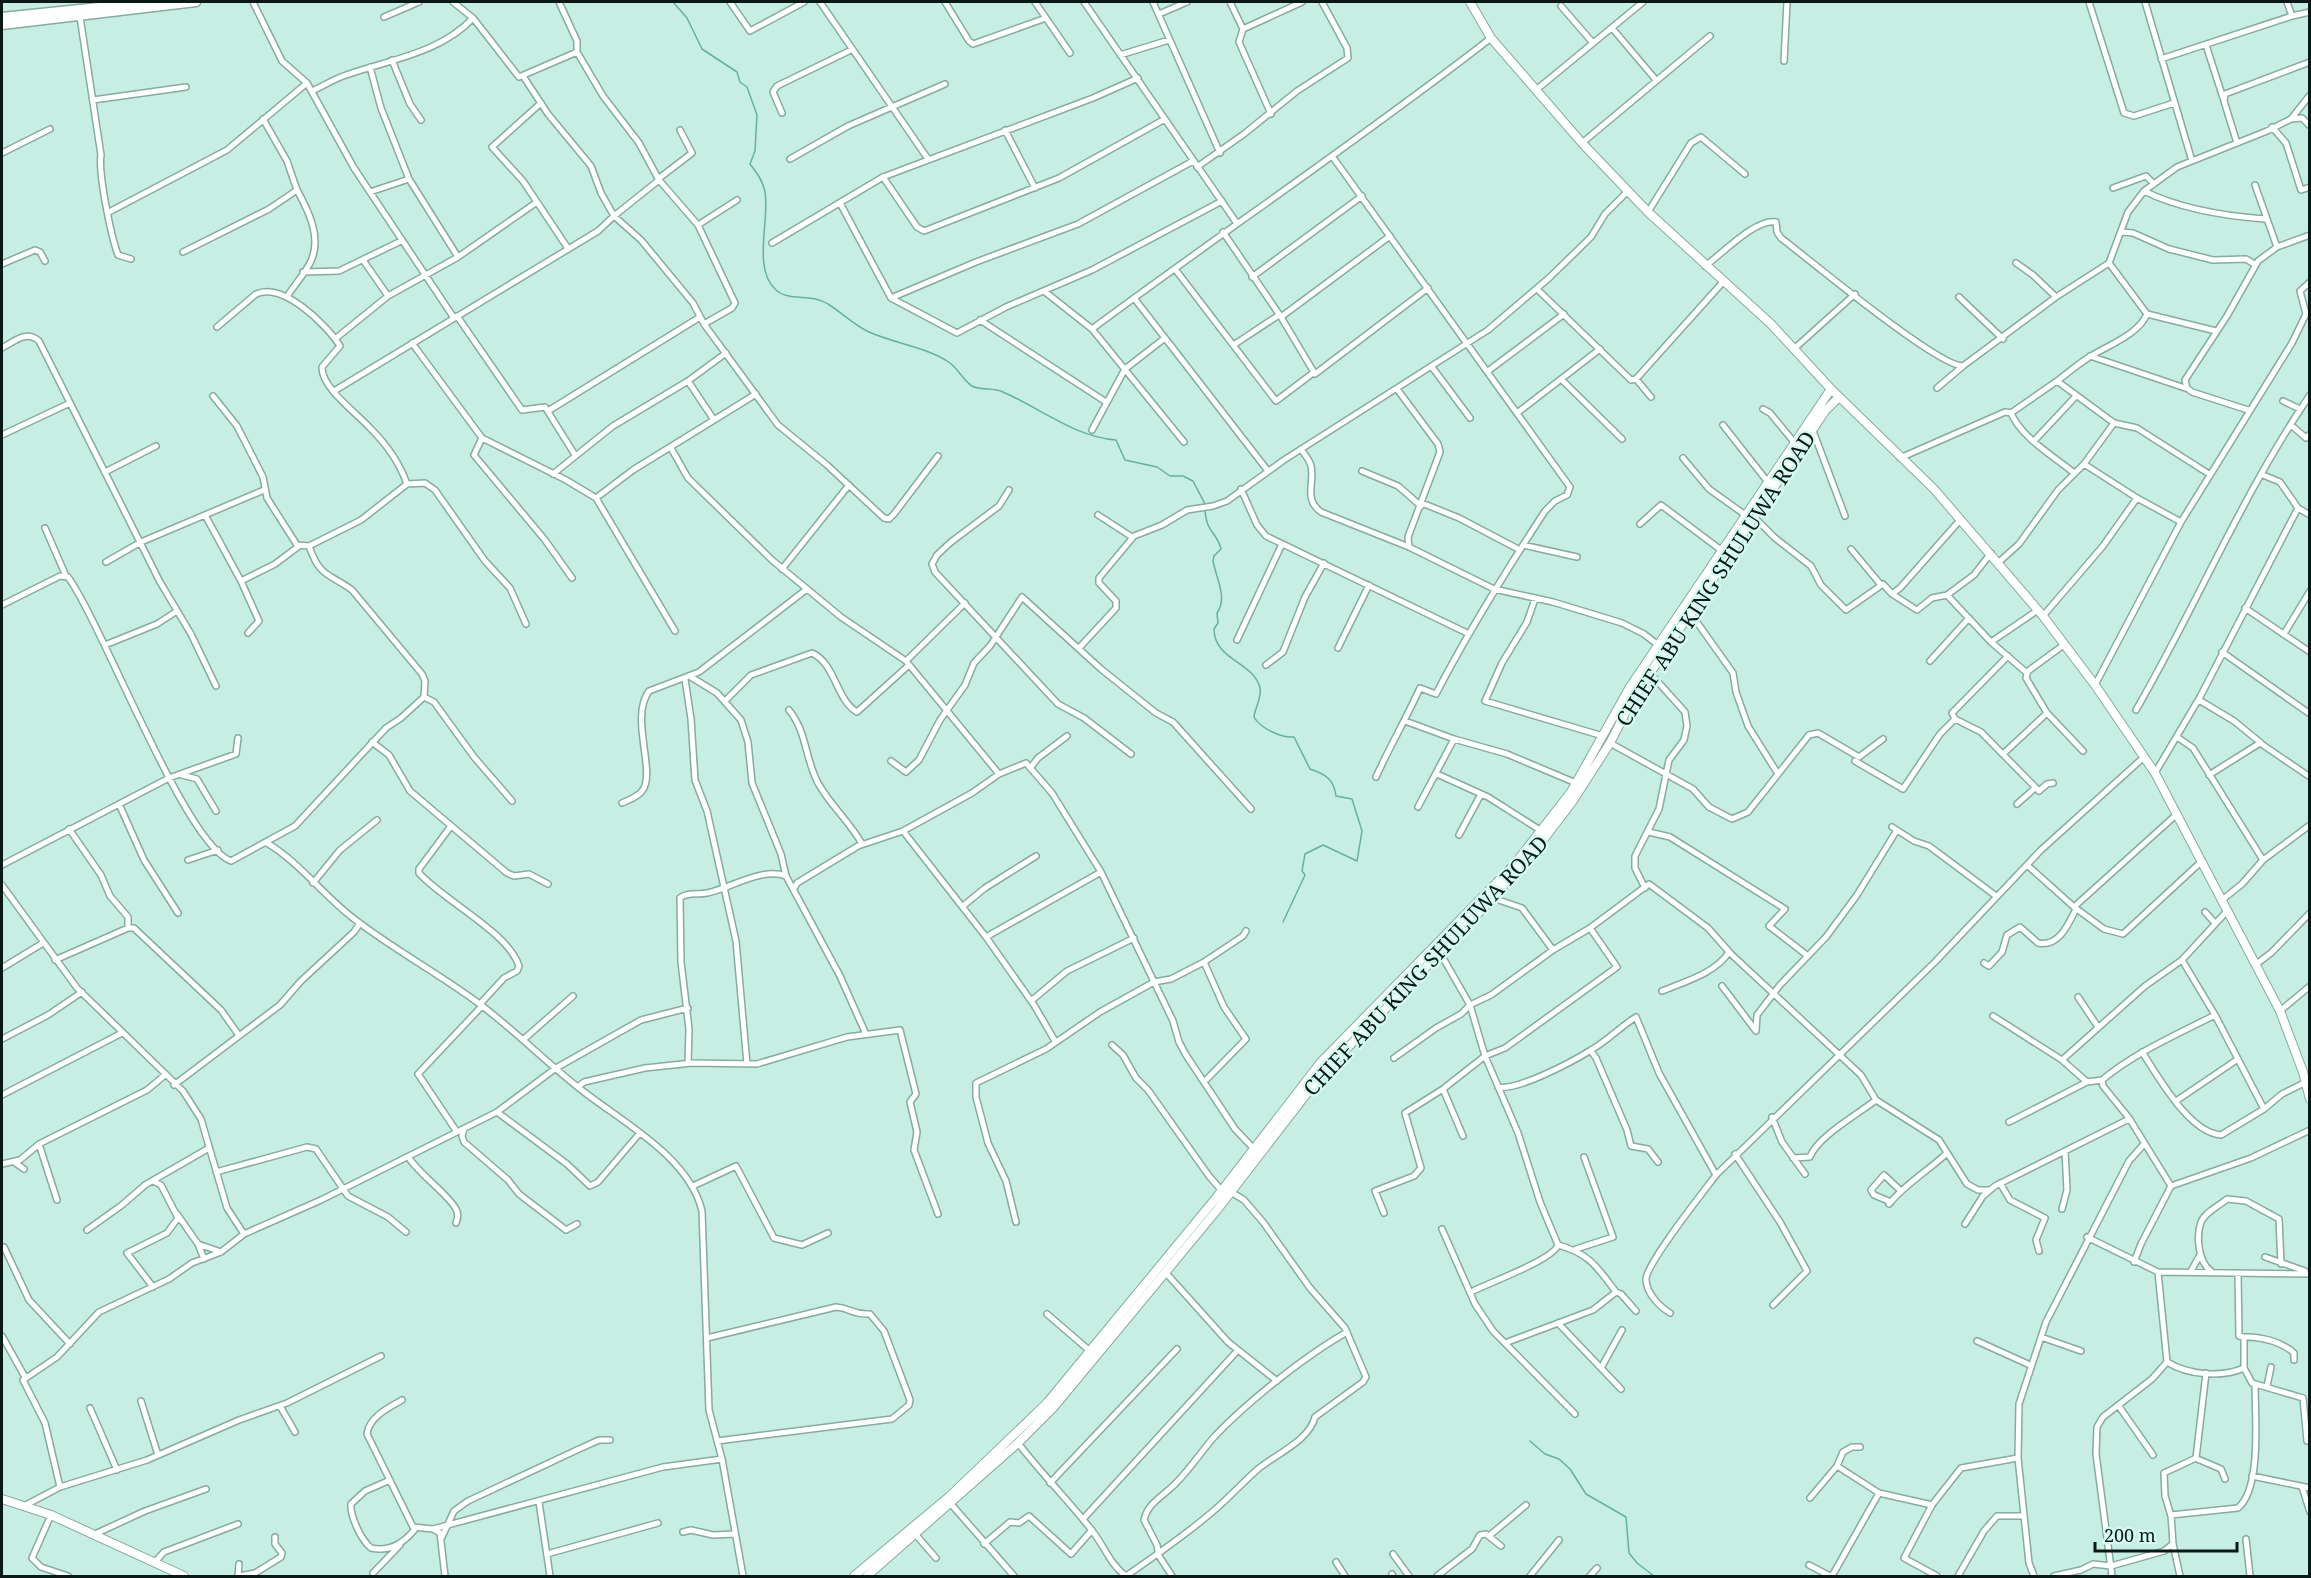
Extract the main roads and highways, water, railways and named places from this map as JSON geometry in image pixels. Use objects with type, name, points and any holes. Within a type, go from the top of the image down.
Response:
[{"type":"main road","points":[[2,17],[148,2]]},
{"type":"main road","points":[[2,25],[196,2]]},
{"type":"waterway","points":[[673,2],[687,18],[702,49],[737,72],[740,82],[747,87],[757,115],[755,151],[750,164],[765,192],[763,257],[769,281],[776,290],[787,296],[822,301],[869,332],[942,358],[950,363],[972,386],[999,391],[1072,428],[1101,438],[1116,440],[1125,460],[1157,467],[1170,476],[1183,476],[1193,481],[1205,504]]},
{"type":"waterway","points":[[1205,509],[1207,523],[1221,549],[1214,556],[1213,561],[1221,594],[1217,613],[1218,623],[1214,629],[1220,648],[1256,679],[1260,688],[1254,717],[1257,721],[1277,734],[1294,737],[1310,769],[1331,781],[1336,796],[1352,799],[1362,831],[1357,861],[1323,845],[1305,854],[1302,871],[1305,875],[1283,922]]},
{"type":"waterway","points":[[1530,1441],[1545,1454],[1559,1459],[1570,1469],[1586,1494],[1626,1517],[1629,1553],[1637,1563],[1654,1576]]}]
